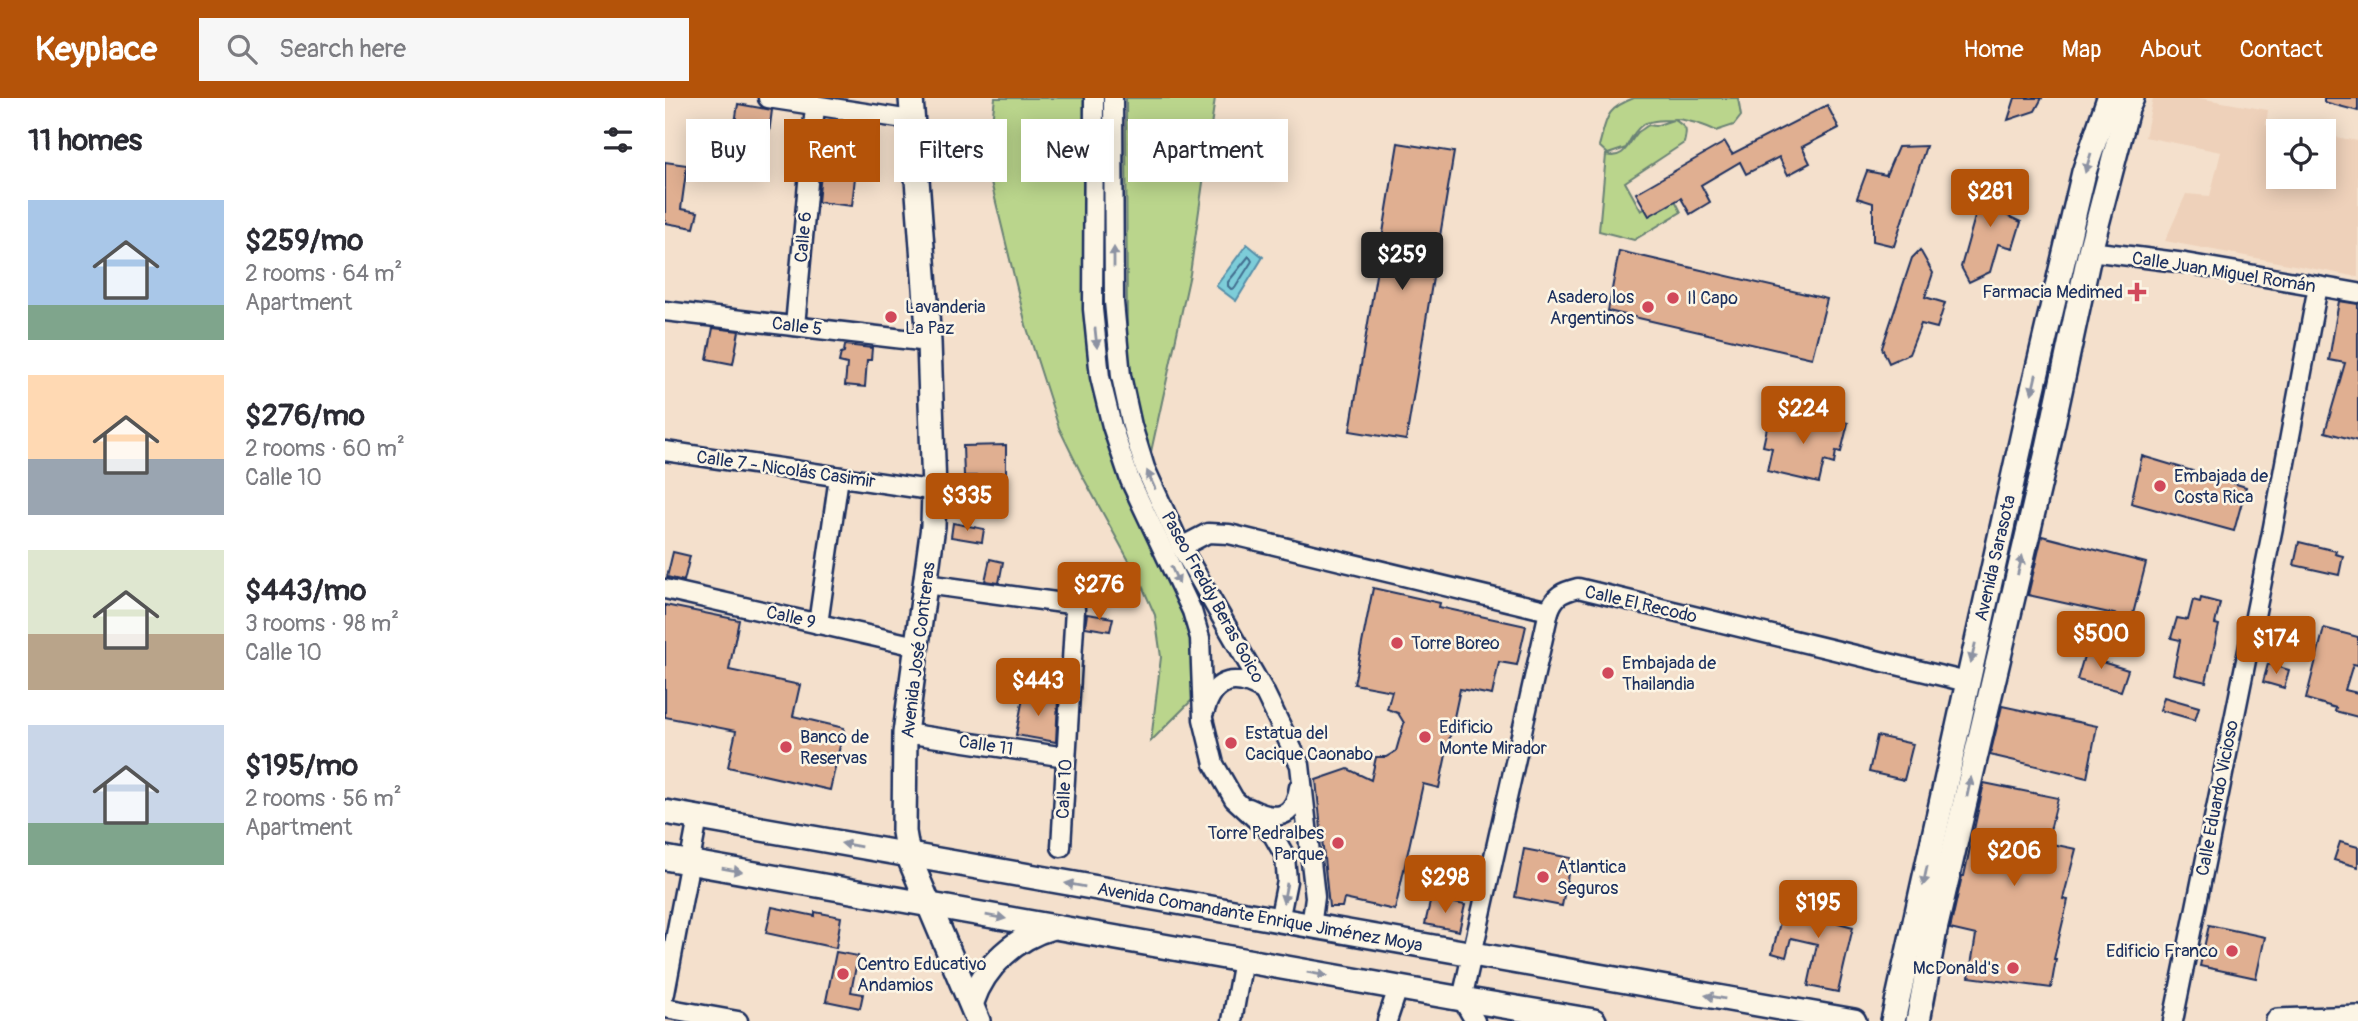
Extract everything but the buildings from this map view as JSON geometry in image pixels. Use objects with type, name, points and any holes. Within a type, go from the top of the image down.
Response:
[{"type":"main road","name":"Avenida Sarasota","points":[[1893,1021],[1967,682],[2084,172],[2109,98]]},
{"type":"main road","name":"Avenida Sarasota","points":[[1918,1021],[1935,930],[2047,452],[2090,251],[2131,98]]},
{"type":"main road","name":"Avenida José Contreras","points":[[911,109],[929,342],[934,491],[933,526],[905,733],[904,832],[908,855],[975,1012]]},
{"type":"main road","name":"Avenida Comandante Enrique Jiménez Moya","points":[[665,812],[1854,1021]]},
{"type":"main road","points":[[665,858],[1594,1021]]},
{"type":"main road","points":[[975,1012],[977,986],[1004,953],[1034,932],[1053,927]]},
{"type":"main road","points":[[2278,1021],[2358,1018]]},
{"type":"street","points":[[768,98],[815,106],[911,109]]},
{"type":"street","name":"Paseo Freddy Beras Goico","points":[[1094,98],[1093,309],[1100,377],[1112,426],[1131,480],[1192,611],[1200,638],[1203,719],[1214,764],[1234,799],[1273,835],[1285,856],[1287,881],[1279,921]]},
{"type":"street","name":"Paseo Freddy Beras Goico","points":[[1113,98],[1114,302],[1121,376],[1132,426],[1145,468],[1181,547],[1264,691],[1300,765],[1315,897],[1311,927]]},
{"type":"street","name":"Calle 6","points":[[795,326],[815,106]]},
{"type":"street","name":"Calle Juan Miguel Román","points":[[2090,251],[2185,263],[2358,293]]},
{"type":"street","name":"Calle Eduardo Vicioso","points":[[2173,1021],[2273,527],[2318,286]]},
{"type":"street","name":"Calle 5","points":[[665,311],[929,342]]},
{"type":"street","name":"Calle 7 - Nicolás Casimir","points":[[665,452],[991,499]]},
{"type":"street","points":[[818,624],[839,477]]},
{"type":"street","points":[[1181,547],[1208,533],[1229,534],[1549,611],[1462,999],[1475,1021]]},
{"type":"street","name":"Calle 10","points":[[926,584],[1073,606],[1076,609],[1061,847]]},
{"type":"street","name":"Calle El Recodo","points":[[1549,611],[1560,592],[1578,588],[1967,682]]},
{"type":"street","name":"Calle 9","points":[[665,589],[916,646]]},
{"type":"street","points":[[1203,719],[1210,697],[1222,684],[1239,680],[1264,691]]},
{"type":"street","name":"Calle 11","points":[[905,733],[1066,757]]},
{"type":"street","points":[[1234,799],[1268,817],[1283,815],[1296,801],[1300,765]]},
{"type":"street","points":[[666,985],[698,818]]},
{"type":"street","points":[[1233,1021],[1243,960]]},
{"type":"street","points":[[1387,1021],[1398,988]]},
{"type":"street","points":[[665,1008],[738,1021]]},
{"type":"shaded area","points":[[2153,98],[2199,98],[2268,110],[2266,189],[2336,189],[2336,137],[2358,141],[2358,277],[2165,241],[2186,194],[2210,196],[2221,152],[2145,137]]},
{"type":"green space","points":[[995,98],[1086,98],[1087,119],[1021,119],[1021,182],[1089,182],[1098,393],[1193,643],[1192,700],[1151,741],[1161,657],[1155,615],[1139,579],[1059,428],[1026,325],[991,182],[1007,182],[1007,119],[992,119]]},
{"type":"green space","points":[[1126,98],[1215,98],[1212,119],[1128,119],[1128,182],[1203,182],[1190,274],[1149,461],[1127,358]]},
{"type":"green space","points":[[1634,98],[1738,98],[1741,116],[1734,125],[1716,131],[1674,119],[1685,128],[1684,143],[1625,182],[1641,211],[1672,194],[1681,212],[1634,240],[1599,231],[1606,155],[1622,153],[1625,150],[1638,132],[1648,125],[1655,126],[1673,120],[1643,124],[1634,133],[1626,148],[1608,154],[1599,146],[1609,116],[1617,106]]},
{"type":"water","points":[[1247,244],[1263,257],[1236,301],[1216,286]]},
{"type":"place","name":"Farmacia Medimed","points":[[2137,292]]},
{"type":"place","name":"Il Capo","points":[[1673,298]]},
{"type":"place","name":"Asadero los Argentinos","points":[[1648,307]]},
{"type":"place","name":"Lavanderia La Paz","points":[[891,317]]},
{"type":"place","name":"Embajada de Costa Rica","points":[[2160,486]]},
{"type":"place","name":"Torre Boreo","points":[[1397,643]]},
{"type":"place","name":"Embajada de Thailandia","points":[[1608,673]]},
{"type":"place","name":"Edificio Monte Mirador","points":[[1425,737]]},
{"type":"place","name":"Estatua del Cacique Caonabo","points":[[1231,743]]},
{"type":"place","name":"Banco de Reservas","points":[[786,747]]},
{"type":"place","name":"Torre Pedralbes Parque","points":[[1338,843]]},
{"type":"place","name":"Atlantica Seguros","points":[[1543,877]]},
{"type":"place","name":"Edificio Franco","points":[[2232,951]]},
{"type":"place","name":"McDonald's","points":[[2013,968]]},
{"type":"place","name":"Centro Educativo Andamios","points":[[843,974]]}]
